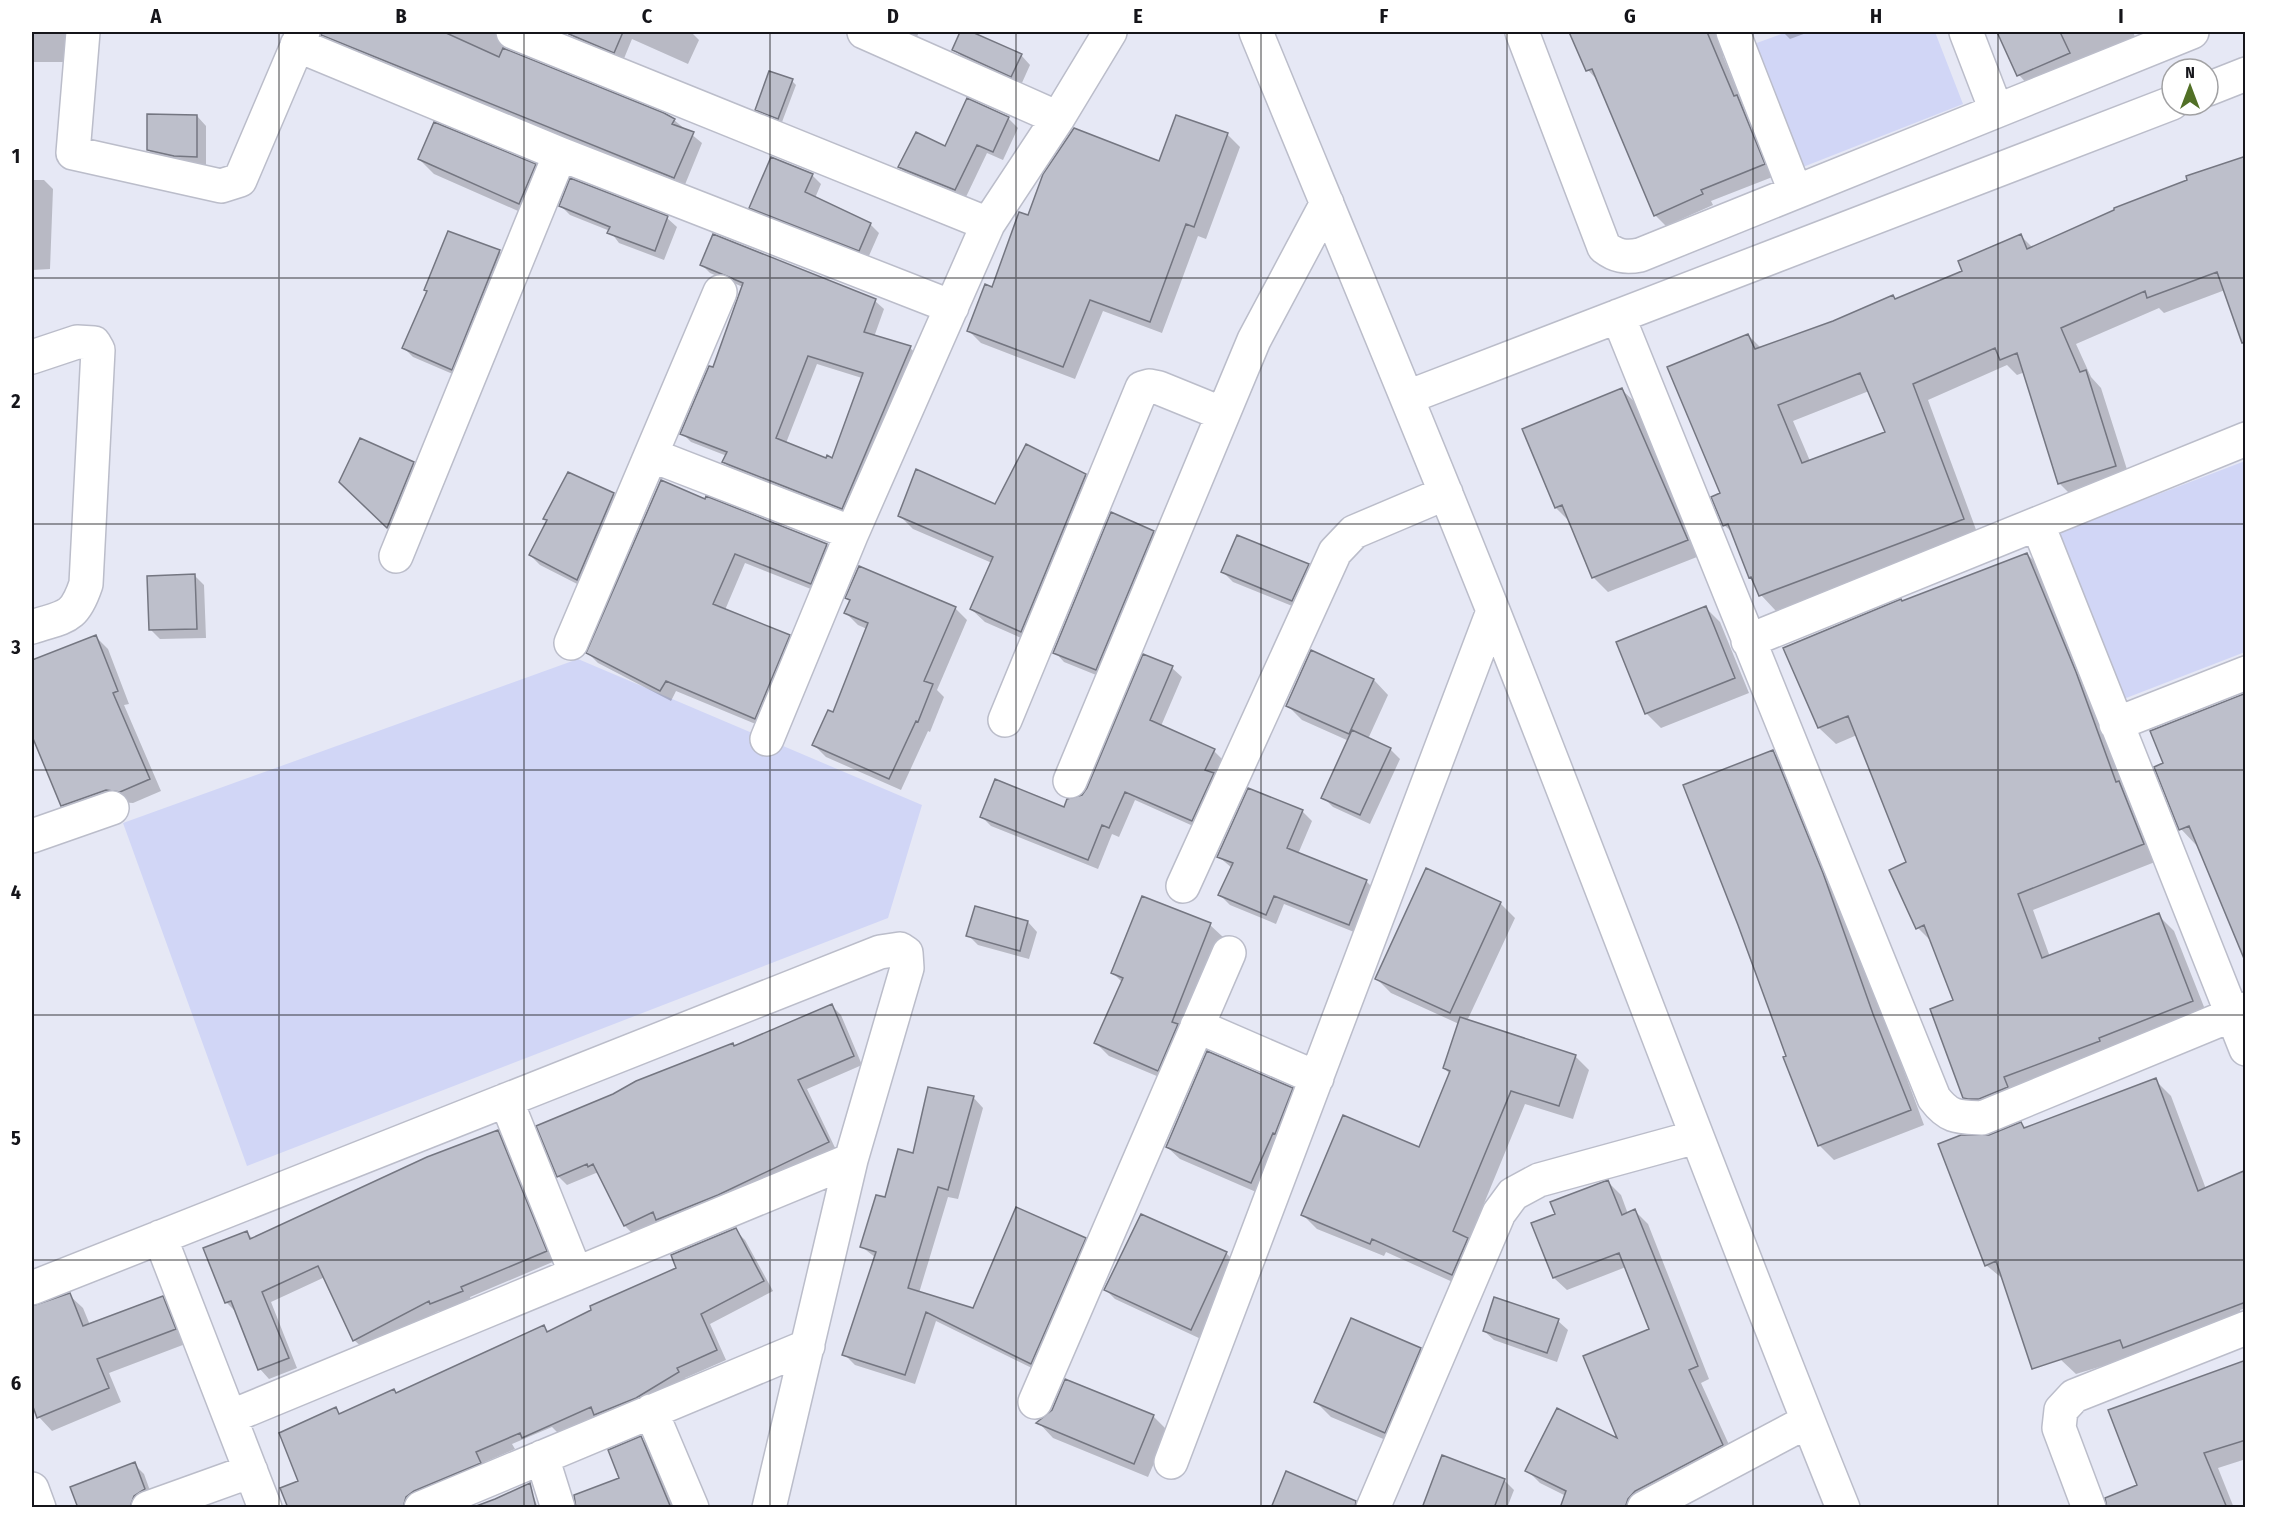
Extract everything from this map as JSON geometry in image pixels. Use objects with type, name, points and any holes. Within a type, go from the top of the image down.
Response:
[{"type":"street","points":[[83,32],[72,153],[221,186],[240,180],[300,38],[560,154],[951,307]]},
{"type":"street","points":[[513,32],[988,224]]},
{"type":"street","points":[[864,32],[921,42],[1058,118]]},
{"type":"street","points":[[767,739],[852,533],[988,224],[1058,118],[1110,32]]},
{"type":"street","points":[[1256,32],[1408,398],[1493,611],[1696,1137],[1843,1508]]},
{"type":"street","points":[[1522,32],[1604,247],[1613,254],[1627,258],[1640,255],[1996,110],[2154,38],[2192,32]]},
{"type":"street","points":[[1732,32],[1795,191]]},
{"type":"street","points":[[1966,32],[1996,110]]},
{"type":"street","points":[[2220,84],[2246,74]]},
{"type":"street","points":[[1408,398],[2160,108]]},
{"type":"street","points":[[396,556],[560,154]]},
{"type":"street","points":[[1070,781],[1254,340],[1326,203]]},
{"type":"street","points":[[571,643],[720,292]]},
{"type":"street","points":[[1618,316],[1934,1098],[1944,1112],[1959,1118],[1982,1118],[2239,1012]]},
{"type":"street","points":[[32,357],[77,342],[94,343],[98,350],[86,584],[80,603],[71,615],[32,627]]},
{"type":"street","points":[[1005,720],[1142,388],[1149,386],[1159,388],[1223,414]]},
{"type":"street","points":[[1748,641],[2246,439]]},
{"type":"street","points":[[651,455],[852,533]]},
{"type":"street","points":[[1183,886],[1335,552],[1354,532],[1446,494]]},
{"type":"street","points":[[2038,525],[2116,724],[2239,1012],[2246,1049]]},
{"type":"street","points":[[1172,1462],[1493,611]]},
{"type":"street","points":[[2116,724],[2246,673]]},
{"type":"street","points":[[32,836],[112,808]]},
{"type":"street","points":[[32,1288],[880,952],[900,949],[906,953],[907,968],[851,1160],[769,1508]]},
{"type":"street","points":[[1035,1402],[1229,953]]},
{"type":"street","points":[[1197,1026],[1317,1078]]},
{"type":"street","points":[[506,1100],[576,1274]]},
{"type":"street","points":[[1372,1508],[1499,1213],[1513,1194],[1539,1180],[1696,1137]]},
{"type":"street","points":[[230,1417],[851,1160]]},
{"type":"street","points":[[160,1237],[265,1508]]},
{"type":"street","points":[[2089,1508],[2059,1428],[2061,1410],[2074,1396],[2246,1328]]},
{"type":"street","points":[[429,1506],[808,1346]]},
{"type":"street","points":[[651,1411],[692,1508]]},
{"type":"street","points":[[1644,1508],[1808,1421]]},
{"type":"street","points":[[542,1457],[558,1508]]},
{"type":"street","points":[[148,1508],[251,1471]]},
{"type":"street","points":[[32,1489],[39,1508]]},
{"type":"shaded area","points":[[1787,32],[1935,32],[1963,104],[1803,167],[1754,44]]},
{"type":"shaded area","points":[[2245,461],[2245,652],[2121,700],[2057,533]]},
{"type":"shaded area","points":[[578,659],[922,805],[888,918],[247,1166],[123,823]]},
{"type":"building","points":[[321,32],[444,32],[499,57],[503,48],[664,113],[675,119],[672,124],[694,132],[674,178],[321,35]]},
{"type":"building","points":[[570,32],[623,32],[614,53],[569,34]]},
{"type":"building","points":[[960,32],[972,32],[1022,54],[1011,77],[952,50]]},
{"type":"building","points":[[1569,32],[1707,32],[1734,96],[1737,95],[1765,164],[1701,190],[1703,194],[1654,216],[1592,69],[1586,71]]},
{"type":"building","points":[[1997,32],[2060,32],[2070,53],[2017,76]]},
{"type":"building","points":[[769,71],[793,79],[778,119],[755,110]]},
{"type":"building","points":[[967,98],[1009,117],[993,152],[977,145],[955,190],[898,167],[916,132],[945,146]]},
{"type":"building","points":[[147,114],[197,115],[197,157],[174,156],[147,150]]},
{"type":"building","points":[[1176,115],[1228,133],[1194,227],[1186,224],[1150,322],[1090,300],[1063,367],[967,331],[985,284],[992,287],[1019,212],[1028,215],[1043,174],[1074,128],[1159,161]]},
{"type":"building","points":[[434,122],[536,164],[519,204],[418,159]]},
{"type":"building","points":[[2246,156],[2246,342],[2242,343],[2217,272],[2147,298],[2145,291],[2061,328],[2080,372],[2086,370],[2116,466],[2058,484],[2017,353],[2000,360],[1995,348],[1913,384],[1964,519],[1759,596],[1751,577],[1749,578],[1728,524],[1723,526],[1711,497],[1720,493],[1667,367],[1748,334],[1755,349],[1833,321],[1893,295],[1895,299],[1962,271],[1958,261],[2021,234],[2027,249],[2114,210],[2114,208],[2187,180],[2186,176]],"holes":[[[1860,373],[1885,432],[1802,463],[1778,405]]]},
{"type":"building","points":[[771,157],[813,174],[805,192],[871,223],[859,251],[749,208]]},
{"type":"building","points":[[570,178],[668,216],[655,251],[607,233],[610,227],[559,206]]},
{"type":"building","points":[[448,231],[500,250],[452,370],[402,348],[427,291],[424,290]]},
{"type":"building","points":[[713,234],[876,299],[864,332],[911,346],[842,509],[722,462],[727,452],[680,434],[709,366],[713,367],[743,283],[700,265]],"holes":[[[808,356],[863,373],[832,458],[827,455],[826,458],[776,438]]]},
{"type":"building","points":[[1622,388],[1688,540],[1592,578],[1562,505],[1555,508],[1522,429]]},
{"type":"building","points":[[360,438],[414,462],[387,528],[339,482]]},
{"type":"building","points":[[1026,444],[1086,474],[1021,632],[970,609],[993,557],[898,516],[916,469],[995,504]]},
{"type":"building","points":[[568,472],[614,493],[577,580],[529,555],[547,520],[543,519]]},
{"type":"building","points":[[661,480],[705,499],[706,496],[827,544],[811,584],[735,554],[713,604],[790,635],[755,719],[666,681],[660,691],[586,653]]},
{"type":"building","points":[[1111,512],[1154,531],[1096,670],[1053,653]]},
{"type":"building","points":[[1237,535],[1309,564],[1292,601],[1221,572]]},
{"type":"building","points":[[2027,553],[2076,672],[2116,782],[2119,781],[2144,844],[2018,894],[2042,958],[2159,913],[2193,1001],[2099,1038],[2100,1041],[2004,1077],[2008,1087],[1979,1099],[1968,1099],[1963,1098],[1930,1009],[1953,1000],[1924,925],[1916,929],[1889,870],[1906,862],[1848,716],[1818,728],[1783,648],[1901,599],[1902,601]]},
{"type":"building","points":[[859,566],[956,607],[924,681],[933,684],[918,722],[916,721],[889,779],[812,745],[828,710],[833,712],[868,623],[844,613],[850,600],[845,598]]},
{"type":"building","points":[[195,574],[197,629],[149,630],[147,576]]},
{"type":"building","points":[[1706,606],[1735,678],[1645,714],[1616,642]]},
{"type":"building","points":[[96,635],[118,691],[113,693],[150,779],[120,792],[106,790],[61,806],[32,736],[32,660]]},
{"type":"building","points":[[1311,650],[1374,679],[1349,734],[1286,706]]},
{"type":"building","points":[[1143,654],[1173,666],[1150,720],[1215,749],[1205,770],[1214,773],[1192,821],[1125,792],[1109,828],[1102,825],[1088,860],[980,817],[995,779],[1064,807],[1067,799],[1082,795],[1087,788]]},
{"type":"building","points":[[2246,693],[2245,961],[2189,826],[2179,830],[2154,767],[2163,763],[2150,731]]},
{"type":"building","points":[[1352,730],[1391,748],[1360,815],[1321,798]]},
{"type":"building","points":[[1773,750],[1823,873],[1873,1014],[1911,1110],[1818,1146],[1783,1057],[1786,1056],[1738,925],[1683,785]]},
{"type":"building","points":[[1248,788],[1303,810],[1287,848],[1367,880],[1349,925],[1274,896],[1266,915],[1218,895],[1233,863],[1217,857]]},
{"type":"building","points":[[1426,868],[1501,902],[1450,1013],[1375,979]]},
{"type":"building","points":[[1142,896],[1211,923],[1172,1022],[1178,1024],[1158,1071],[1094,1043],[1123,978],[1111,973]]},
{"type":"building","points":[[975,906],[1028,921],[1020,951],[966,936]]},
{"type":"building","points":[[832,1004],[854,1056],[798,1080],[829,1142],[718,1195],[656,1220],[653,1212],[624,1226],[593,1164],[588,1167],[587,1164],[557,1177],[536,1126],[613,1094],[636,1081],[733,1043],[734,1046]]},
{"type":"building","points":[[1460,1017],[1576,1055],[1559,1106],[1511,1091],[1453,1231],[1468,1238],[1452,1275],[1372,1239],[1370,1244],[1301,1215],[1343,1115],[1419,1147],[1450,1071],[1443,1068]]},
{"type":"building","points":[[1207,1051],[1293,1088],[1275,1134],[1273,1133],[1251,1183],[1166,1147]]},
{"type":"building","points":[[2156,1078],[2198,1191],[2246,1170],[2246,1302],[2123,1348],[2120,1340],[2032,1369],[1996,1261],[1985,1266],[1938,1144],[1961,1135],[1989,1135],[2021,1122],[2024,1128]]},
{"type":"building","points":[[928,1087],[974,1096],[948,1190],[938,1187],[908,1288],[973,1308],[1016,1207],[1086,1238],[1031,1364],[926,1312],[905,1375],[842,1355],[876,1252],[860,1247],[876,1195],[885,1197],[898,1149],[913,1153]]},
{"type":"building","points":[[498,1130],[547,1251],[461,1287],[463,1291],[430,1304],[429,1301],[353,1341],[318,1266],[262,1292],[289,1358],[258,1370],[231,1301],[225,1303],[203,1248],[247,1231],[250,1239],[427,1157]]},
{"type":"building","points":[[1608,1180],[1622,1215],[1635,1209],[1698,1366],[1689,1370],[1723,1445],[1635,1491],[1628,1499],[1625,1508],[1560,1508],[1566,1491],[1525,1471],[1557,1408],[1617,1438],[1583,1356],[1649,1329],[1619,1253],[1553,1278],[1531,1223],[1555,1214],[1550,1202]]},
{"type":"building","points":[[1141,1214],[1227,1252],[1191,1330],[1104,1290]]},
{"type":"building","points":[[736,1228],[764,1281],[701,1314],[717,1350],[677,1368],[679,1372],[636,1398],[594,1415],[591,1407],[522,1438],[520,1433],[476,1452],[481,1463],[414,1491],[406,1497],[403,1508],[288,1508],[280,1488],[298,1481],[279,1433],[336,1407],[339,1414],[394,1389],[396,1393],[544,1325],[547,1332],[591,1310],[590,1306],[676,1268],[671,1255]]},
{"type":"building","points":[[70,1293],[83,1326],[163,1296],[176,1329],[97,1359],[109,1388],[37,1418],[32,1404],[32,1306]]},
{"type":"building","points":[[1494,1297],[1559,1319],[1547,1353],[1483,1331]]},
{"type":"building","points":[[1351,1318],[1421,1348],[1385,1433],[1314,1402]]},
{"type":"building","points":[[2246,1360],[2246,1440],[2204,1453],[2227,1508],[2107,1508],[2105,1498],[2137,1485],[2108,1410]]},
{"type":"building","points":[[1065,1379],[1154,1415],[1134,1464],[1036,1423],[1052,1410]]},
{"type":"building","points":[[641,1436],[671,1508],[576,1508],[574,1495],[619,1478],[608,1450]]},
{"type":"building","points":[[1442,1455],[1505,1479],[1494,1508],[1422,1508]]},
{"type":"building","points":[[135,1462],[145,1489],[134,1496],[130,1507],[78,1508],[70,1487]]},
{"type":"building","points":[[1286,1471],[1356,1501],[1355,1508],[1271,1508]]},
{"type":"building","points":[[530,1483],[536,1508],[471,1508],[495,1499]]}]
